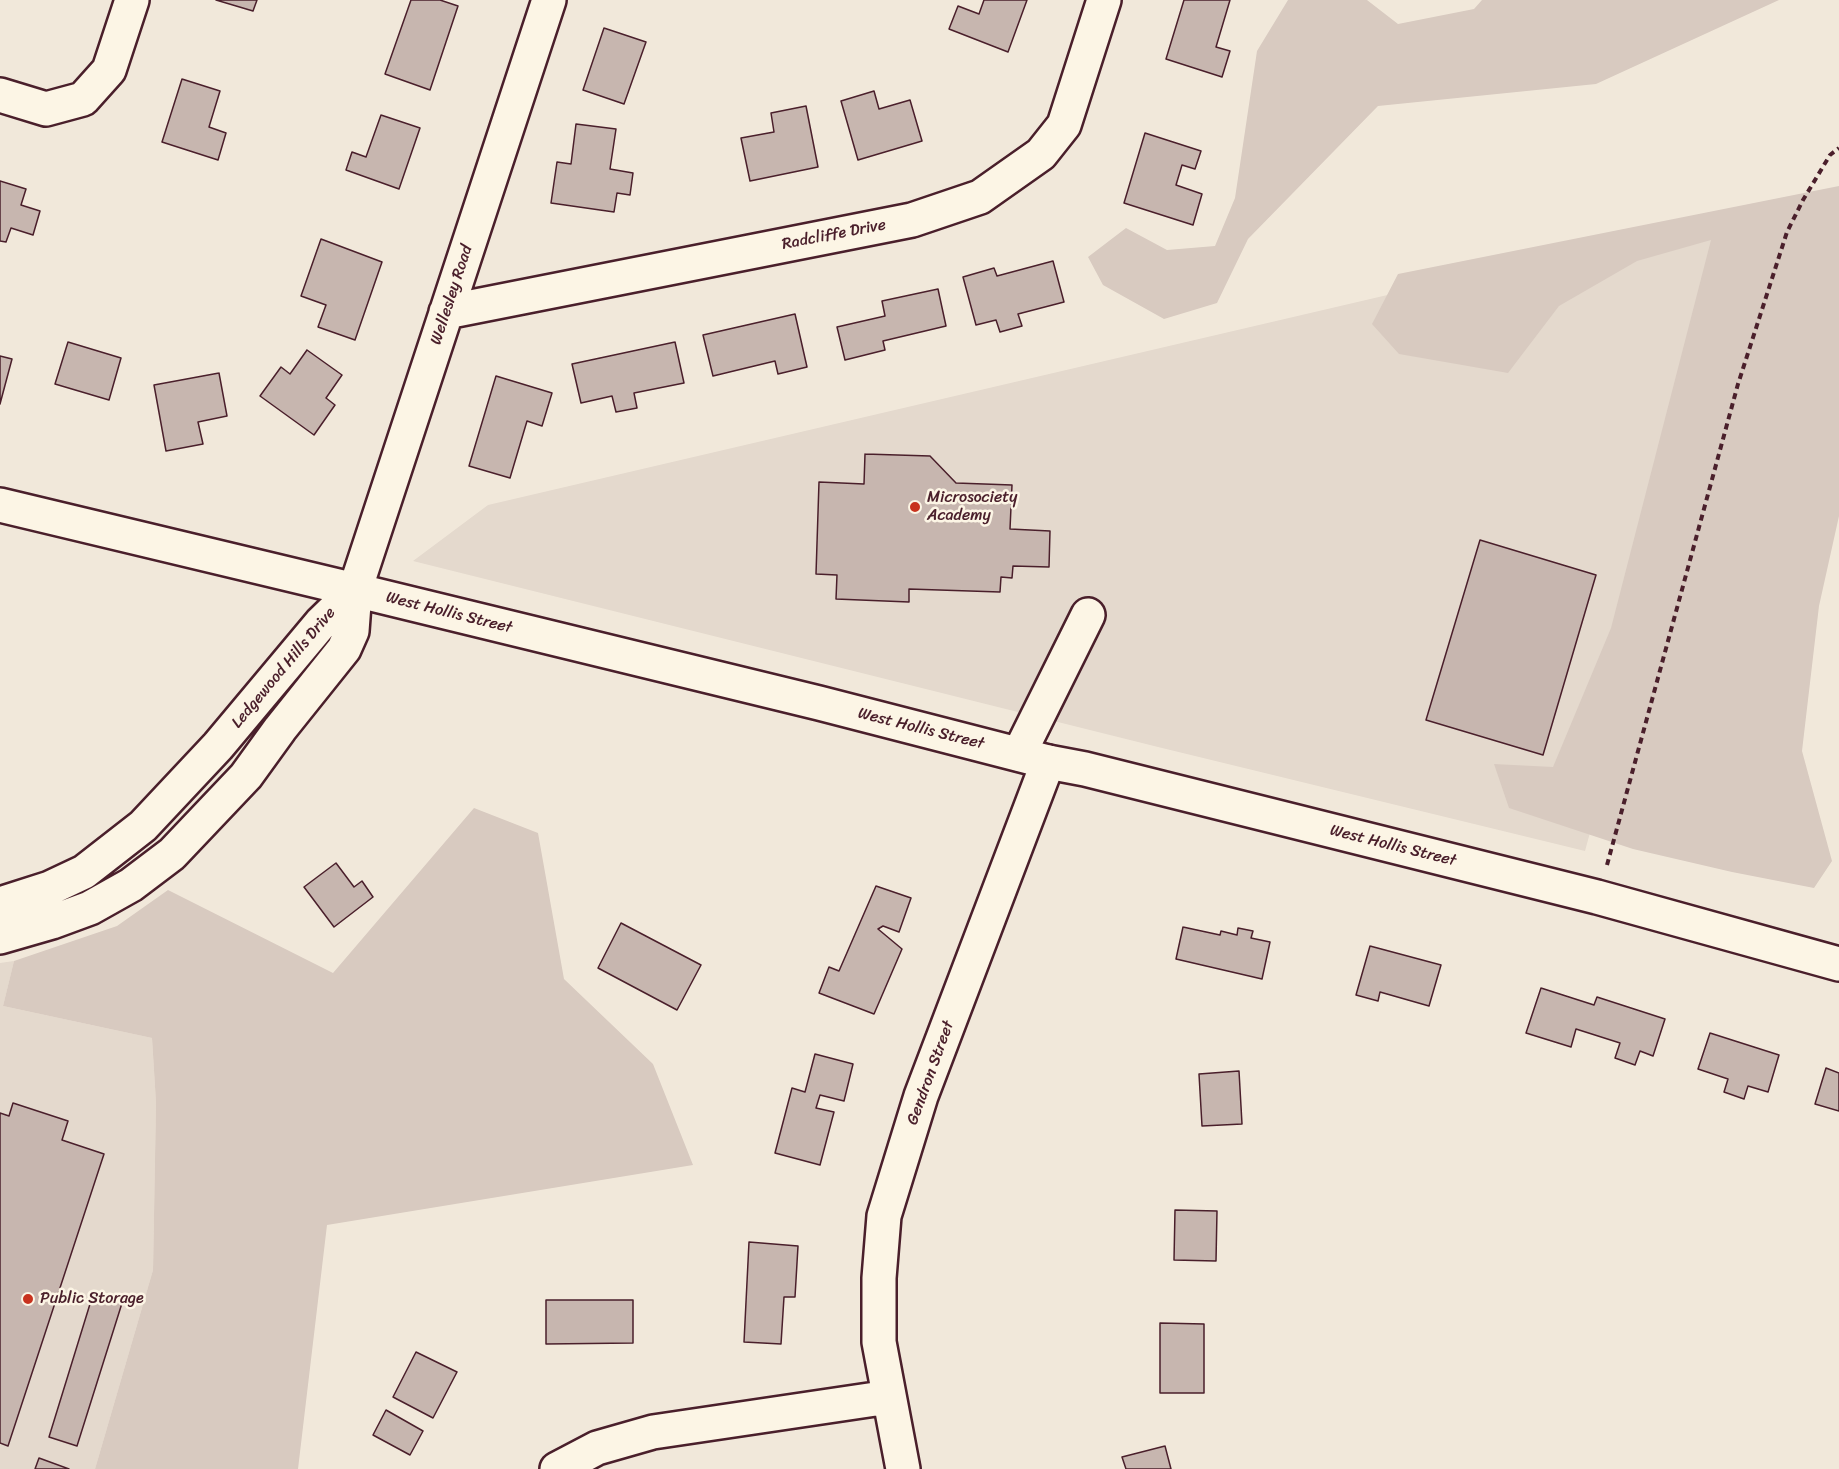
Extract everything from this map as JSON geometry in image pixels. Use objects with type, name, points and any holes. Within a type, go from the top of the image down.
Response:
[{"type":"street","points":[[0,95],[46,109],[83,99],[109,70],[132,0]]},
{"type":"street","name":"Wellesley Road","points":[[355,590],[549,0]]},
{"type":"street","name":"Radcliffe Drive","points":[[446,312],[912,220],[980,197],[1041,154],[1064,125],[1104,0]]},
{"type":"street","name":"West Hollis Street","points":[[0,505],[1085,769],[1597,897],[1839,964]]},
{"type":"street","name":"Ledgewood Hills Drive","points":[[0,904],[50,888],[84,872],[143,826],[219,746],[321,623],[355,590]]},
{"type":"street","name":"Ledgewood Hills Drive","points":[[0,937],[90,908],[131,885],[172,854],[246,776],[344,649],[352,631],[355,590]]},
{"type":"street","name":"Gendron Street","points":[[903,1469],[879,1342],[879,1278],[884,1216],[921,1096],[1034,758],[1088,615]]},
{"type":"street","points":[[557,1469],[597,1448],[653,1432],[889,1396]]},
{"type":"path","points":[[1607,866],[1738,384],[1788,232],[1803,200],[1830,155],[1839,148]]},
{"type":"shaded area","points":[[1288,0],[1367,0],[1398,24],[1474,9],[1482,0],[1779,0],[1596,84],[1378,106],[1248,239],[1217,303],[1164,319],[1103,285],[1088,257],[1126,228],[1167,250],[1215,246],[1235,198],[1257,51]]},
{"type":"shaded area","points":[[1839,186],[1839,516],[1819,606],[1802,751],[1832,861],[1814,888],[1633,849],[1509,808],[1494,764],[1553,767],[1611,628],[1711,240],[1637,261],[1559,306],[1508,373],[1399,354],[1372,324],[1398,274]]},
{"type":"shaded area","points":[[1760,208],[1585,851],[413,561],[488,505]]},
{"type":"shaded area","points":[[474,808],[538,833],[564,979],[653,1064],[693,1165],[327,1225],[298,1469],[95,1469],[153,1270],[156,1103],[152,1038],[3,1006],[14,961],[117,926],[168,890],[333,973]]},
{"type":"shaded area","points":[[14,961],[3,1006],[152,1038],[156,1103],[153,1270],[95,1469],[0,1469],[0,963]]},
{"type":"building","points":[[216,0],[257,0],[253,11]]},
{"type":"building","points":[[411,0],[440,0],[458,6],[430,90],[385,74]]},
{"type":"building","points":[[984,0],[1027,0],[1008,52],[949,29],[958,6],[979,14]]},
{"type":"building","points":[[1184,0],[1230,0],[1216,47],[1230,51],[1222,77],[1166,59]]},
{"type":"building","points":[[604,28],[646,42],[624,104],[583,90]]},
{"type":"building","points":[[182,79],[220,91],[209,127],[226,133],[218,160],[162,142]]},
{"type":"building","points":[[874,91],[879,109],[910,100],[922,141],[858,160],[841,101]]},
{"type":"building","points":[[806,106],[818,167],[750,181],[741,138],[774,132],[771,113]]},
{"type":"building","points":[[381,115],[420,128],[399,189],[346,170],[352,152],[366,157]]},
{"type":"building","points":[[576,124],[616,129],[610,169],[633,173],[630,195],[617,193],[614,212],[551,203],[557,162],[571,164]]},
{"type":"building","points":[[1145,133],[1201,151],[1195,169],[1182,165],[1176,185],[1202,194],[1193,225],[1124,203]]},
{"type":"building","points":[[0,181],[26,189],[21,205],[40,211],[33,235],[11,228],[6,242],[0,241]]},
{"type":"building","points":[[321,239],[382,262],[355,340],[318,327],[326,305],[301,296]]},
{"type":"building","points":[[1053,261],[1064,302],[1018,314],[1022,326],[1000,332],[996,320],[976,325],[963,277],[994,268],[997,276]]},
{"type":"building","points":[[938,289],[946,326],[883,341],[885,350],[845,360],[837,327],[885,316],[882,301]]},
{"type":"building","points":[[795,314],[807,367],[778,374],[775,361],[713,376],[703,335]]},
{"type":"building","points":[[68,342],[121,358],[109,400],[55,384]]},
{"type":"building","points":[[675,342],[684,383],[634,393],[637,408],[616,412],[612,396],[581,403],[572,364]]},
{"type":"building","points":[[307,350],[342,375],[326,398],[335,405],[314,435],[260,396],[281,367],[290,374]]},
{"type":"building","points":[[0,356],[12,359],[0,404]]},
{"type":"building","points":[[219,373],[227,416],[198,422],[203,444],[166,451],[154,385]]},
{"type":"building","points":[[496,376],[552,393],[542,426],[527,421],[510,478],[469,466]]},
{"type":"building","name":"Microsociety Academy","points":[[865,454],[930,456],[956,483],[1012,485],[1010,529],[1050,531],[1049,567],[1013,566],[1012,578],[1001,577],[1000,592],[909,589],[909,602],[836,599],[837,575],[816,574],[819,482],[864,484]]},
{"type":"building","points":[[1480,540],[1596,575],[1543,755],[1426,720]]},
{"type":"building","points":[[336,863],[354,887],[362,881],[373,897],[334,927],[304,887]]},
{"type":"building","points":[[876,886],[911,898],[899,932],[883,926],[878,929],[902,949],[874,1014],[819,993],[829,967],[839,971]]},
{"type":"building","points":[[621,923],[701,965],[677,1010],[598,968]]},
{"type":"building","points":[[1183,927],[1220,935],[1221,931],[1237,935],[1238,928],[1253,931],[1251,938],[1270,942],[1262,979],[1176,959]]},
{"type":"building","points":[[1370,946],[1441,965],[1429,1006],[1380,992],[1378,1001],[1356,995]]},
{"type":"building","points":[[1541,988],[1594,1005],[1597,997],[1665,1019],[1653,1056],[1640,1051],[1635,1065],[1615,1058],[1620,1043],[1576,1029],[1571,1047],[1526,1033]]},
{"type":"building","points":[[1710,1033],[1779,1055],[1768,1092],[1748,1086],[1744,1099],[1724,1092],[1728,1079],[1698,1069]]},
{"type":"building","points":[[815,1054],[853,1064],[844,1101],[820,1095],[816,1108],[834,1112],[820,1165],[775,1153],[792,1088],[805,1092]]},
{"type":"building","points":[[1826,1068],[1839,1073],[1839,1111],[1815,1104]]},
{"type":"building","points":[[1239,1071],[1242,1124],[1202,1126],[1199,1074]]},
{"type":"building","name":"Public Storage","points":[[13,1103],[68,1121],[62,1140],[104,1154],[8,1446],[0,1443],[0,1113],[9,1116]]},
{"type":"building","points":[[1175,1210],[1217,1211],[1216,1261],[1174,1260]]},
{"type":"building","points":[[749,1242],[798,1246],[795,1297],[784,1297],[781,1344],[744,1342]]},
{"type":"building","points":[[94,1291],[123,1300],[77,1446],[49,1437]]},
{"type":"building","points":[[546,1300],[633,1300],[633,1343],[546,1344]]},
{"type":"building","points":[[1160,1323],[1204,1324],[1204,1393],[1160,1393]]},
{"type":"building","points":[[416,1352],[457,1372],[433,1418],[393,1397]]},
{"type":"building","points":[[386,1410],[423,1431],[410,1455],[373,1435]]},
{"type":"building","points":[[1165,1446],[1171,1469],[1126,1469],[1122,1457]]},
{"type":"building","points":[[39,1458],[69,1469],[35,1469]]},
{"type":"place","name":"Microsociety Academy","points":[[915,507]]},
{"type":"place","name":"Public Storage","points":[[28,1299]]}]
